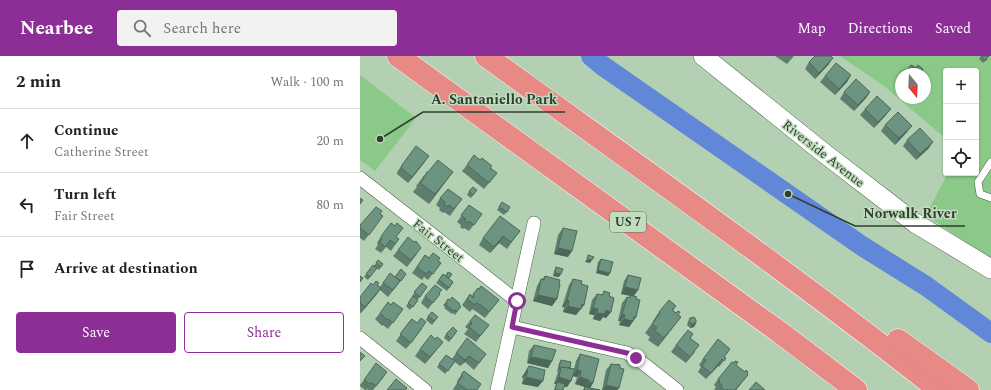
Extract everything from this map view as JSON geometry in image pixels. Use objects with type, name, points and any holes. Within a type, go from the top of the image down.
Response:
[{"type":"highway","name":"US 7","points":[[398,56],[782,334],[856,390]]},
{"type":"highway","points":[[486,56],[765,258],[870,336],[939,390]]},
{"type":"highway","points":[[765,258],[840,299],[968,390]]},
{"type":"main road","name":"Riverside Avenue","points":[[703,56],[824,153],[915,223],[991,269]]},
{"type":"street","name":"Fair Street","points":[[360,178],[517,301]]},
{"type":"street","points":[[497,390],[534,223]]},
{"type":"street","points":[[512,327],[627,353],[644,364],[677,390]]},
{"type":"street","points":[[360,338],[425,390]]},
{"type":"lane","points":[[991,162],[978,182],[980,194],[991,198]]},
{"type":"green space","points":[[840,56],[991,56],[991,257],[967,243],[926,215],[946,176],[979,176],[979,68],[943,68],[943,136],[905,104],[931,104],[931,68],[895,68],[895,95],[884,86]]},
{"type":"green space","points":[[360,75],[416,118],[375,171],[360,160]]},
{"type":"building","points":[[815,56],[831,56],[833,58],[819,73],[809,62]]},
{"type":"building","points":[[981,56],[989,56],[985,60]]},
{"type":"building","points":[[836,63],[851,75],[839,89],[825,76]]},
{"type":"building","points":[[911,65],[916,68],[909,68]]},
{"type":"building","points":[[856,79],[870,92],[858,105],[844,92]]},
{"type":"building","points":[[877,96],[891,109],[878,122],[865,109]]},
{"type":"building","points":[[898,112],[912,126],[899,138],[885,125]]},
{"type":"building","points":[[920,128],[933,142],[920,154],[907,140]]},
{"type":"building","points":[[416,146],[429,156],[412,177],[401,168]]},
{"type":"building","points":[[474,155],[480,160],[482,158],[492,166],[490,168],[497,173],[489,183],[467,165]]},
{"type":"building","points":[[438,160],[453,172],[435,194],[420,183],[424,178],[423,177]]},
{"type":"building","points":[[473,187],[477,190],[473,195],[469,191]]},
{"type":"building","points":[[448,189],[462,199],[454,209],[449,205],[448,207],[444,204],[445,202],[440,198]]},
{"type":"building","points":[[502,202],[510,207],[507,212],[499,207]]},
{"type":"building","points":[[469,205],[482,214],[474,225],[469,221],[468,223],[464,220],[466,219],[461,215]]},
{"type":"building","points":[[376,207],[382,211],[380,214],[383,216],[369,235],[360,228],[360,225]]},
{"type":"building","points":[[500,216],[520,231],[511,242],[503,236],[494,247],[483,238]]},
{"type":"building","points":[[391,223],[395,226],[397,223],[403,228],[396,237],[399,239],[395,244],[390,240],[385,247],[380,242],[382,239],[381,238]]},
{"type":"building","points":[[563,228],[577,231],[572,251],[558,248]]},
{"type":"building","points":[[408,237],[414,242],[416,241],[421,248],[411,260],[398,250]]},
{"type":"building","points":[[433,253],[440,258],[438,261],[441,263],[433,274],[429,271],[426,274],[417,267],[425,255],[429,258]]},
{"type":"building","points":[[588,255],[594,257],[592,260],[587,259]]},
{"type":"building","points":[[601,259],[613,262],[610,273],[598,270]]},
{"type":"building","points":[[378,260],[383,264],[381,267],[376,263]]},
{"type":"building","points":[[373,265],[377,268],[370,277],[366,274]]},
{"type":"building","points":[[556,267],[563,269],[561,274],[555,273]]},
{"type":"building","points":[[401,269],[406,274],[401,281],[395,277]]},
{"type":"building","points":[[448,272],[452,274],[449,278],[446,276]]},
{"type":"building","points":[[390,273],[400,281],[393,290],[383,283]]},
{"type":"building","points":[[443,274],[453,282],[449,288],[439,280]]},
{"type":"building","points":[[628,275],[641,278],[638,290],[625,287]]},
{"type":"building","points":[[545,276],[560,280],[557,299],[538,295],[541,279],[544,280]]},
{"type":"building","points":[[573,279],[582,281],[581,284],[588,286],[584,305],[582,304],[581,309],[568,306],[569,301],[567,300]]},
{"type":"building","points":[[376,281],[379,283],[377,285],[381,288],[365,307],[360,303],[360,297],[371,283],[373,285]]},
{"type":"building","points":[[422,283],[427,287],[420,297],[414,292]]},
{"type":"building","points":[[435,285],[442,290],[433,303],[425,296]]},
{"type":"building","points":[[481,286],[499,300],[489,312],[481,305],[476,303],[475,305],[467,299],[470,294],[473,298],[473,294]]},
{"type":"building","points":[[604,291],[610,293],[609,296],[614,298],[611,312],[606,310],[605,314],[597,313],[598,309],[593,308],[597,294],[603,295]]},
{"type":"building","points":[[630,295],[637,297],[636,299],[640,300],[636,317],[634,317],[633,321],[624,319],[625,315],[622,315],[627,297],[630,298]]},
{"type":"building","points":[[413,296],[418,300],[413,307],[408,303]]},
{"type":"building","points":[[452,297],[460,304],[459,305],[461,307],[457,311],[454,311],[446,305],[448,299],[450,300]]},
{"type":"building","points":[[669,300],[676,306],[672,310],[676,313],[678,311],[680,312],[678,315],[681,317],[664,338],[654,330],[657,328],[652,324],[660,313],[659,312]]},
{"type":"building","points":[[388,302],[391,305],[393,302],[403,309],[393,323],[388,319],[387,320],[380,313]]},
{"type":"building","points":[[432,312],[438,317],[434,321],[428,316]]},
{"type":"building","points":[[475,315],[489,325],[480,336],[469,327],[472,323],[470,321]]},
{"type":"building","points":[[694,317],[696,323],[692,324],[689,322],[690,318]]},
{"type":"building","points":[[421,318],[426,322],[411,343],[400,334],[412,319],[417,323]]},
{"type":"building","points":[[453,327],[457,331],[451,339],[446,334]]},
{"type":"building","points":[[688,330],[693,334],[690,338],[699,345],[690,357],[676,345]]},
{"type":"building","points":[[431,335],[435,339],[437,337],[443,342],[430,357],[420,349]]},
{"type":"building","points":[[467,338],[486,354],[479,363],[469,356],[465,360],[456,353]]},
{"type":"building","points":[[718,339],[730,349],[724,357],[726,358],[724,361],[722,359],[711,373],[702,366],[706,360],[703,359]]},
{"type":"building","points":[[534,345],[556,350],[552,361],[531,357]]},
{"type":"building","points":[[360,352],[365,356],[360,361]]},
{"type":"building","points":[[580,354],[599,359],[593,383],[580,377],[581,371],[577,370]]},
{"type":"building","points":[[446,355],[455,361],[448,371],[439,364]]},
{"type":"building","points":[[561,360],[571,362],[570,368],[561,367],[560,369]]},
{"type":"building","points":[[735,361],[738,362],[736,365],[745,372],[746,370],[748,372],[748,375],[735,390],[724,390],[718,379],[732,362],[734,363]]},
{"type":"building","points":[[376,363],[387,372],[376,386],[364,380]]},
{"type":"building","points":[[611,364],[620,365],[620,368],[624,369],[619,388],[606,385]]},
{"type":"building","points":[[529,366],[545,370],[543,381],[526,377],[528,371],[526,371]]},
{"type":"building","points":[[561,367],[575,369],[571,381],[559,377]]},
{"type":"building","points":[[464,371],[481,384],[477,390],[467,390],[457,383],[463,376],[461,375]]},
{"type":"building","points":[[396,379],[407,388],[405,390],[387,390]]},
{"type":"building","points":[[557,382],[565,384],[563,390],[555,390]]},
{"type":"building","points":[[756,382],[765,390],[749,390]]},
{"type":"building","points":[[585,387],[600,390],[584,390]]},
{"type":"waterway","points":[[591,56],[603,66],[862,246],[926,286],[991,333]]},
{"type":"place","name":"A. Santaniello Park","points":[[380,139]]},
{"type":"place","name":"Norwalk River","points":[[788,194]]},
{"type":"route","points":[[517,301],[512,327],[627,353],[636,358]]}]
